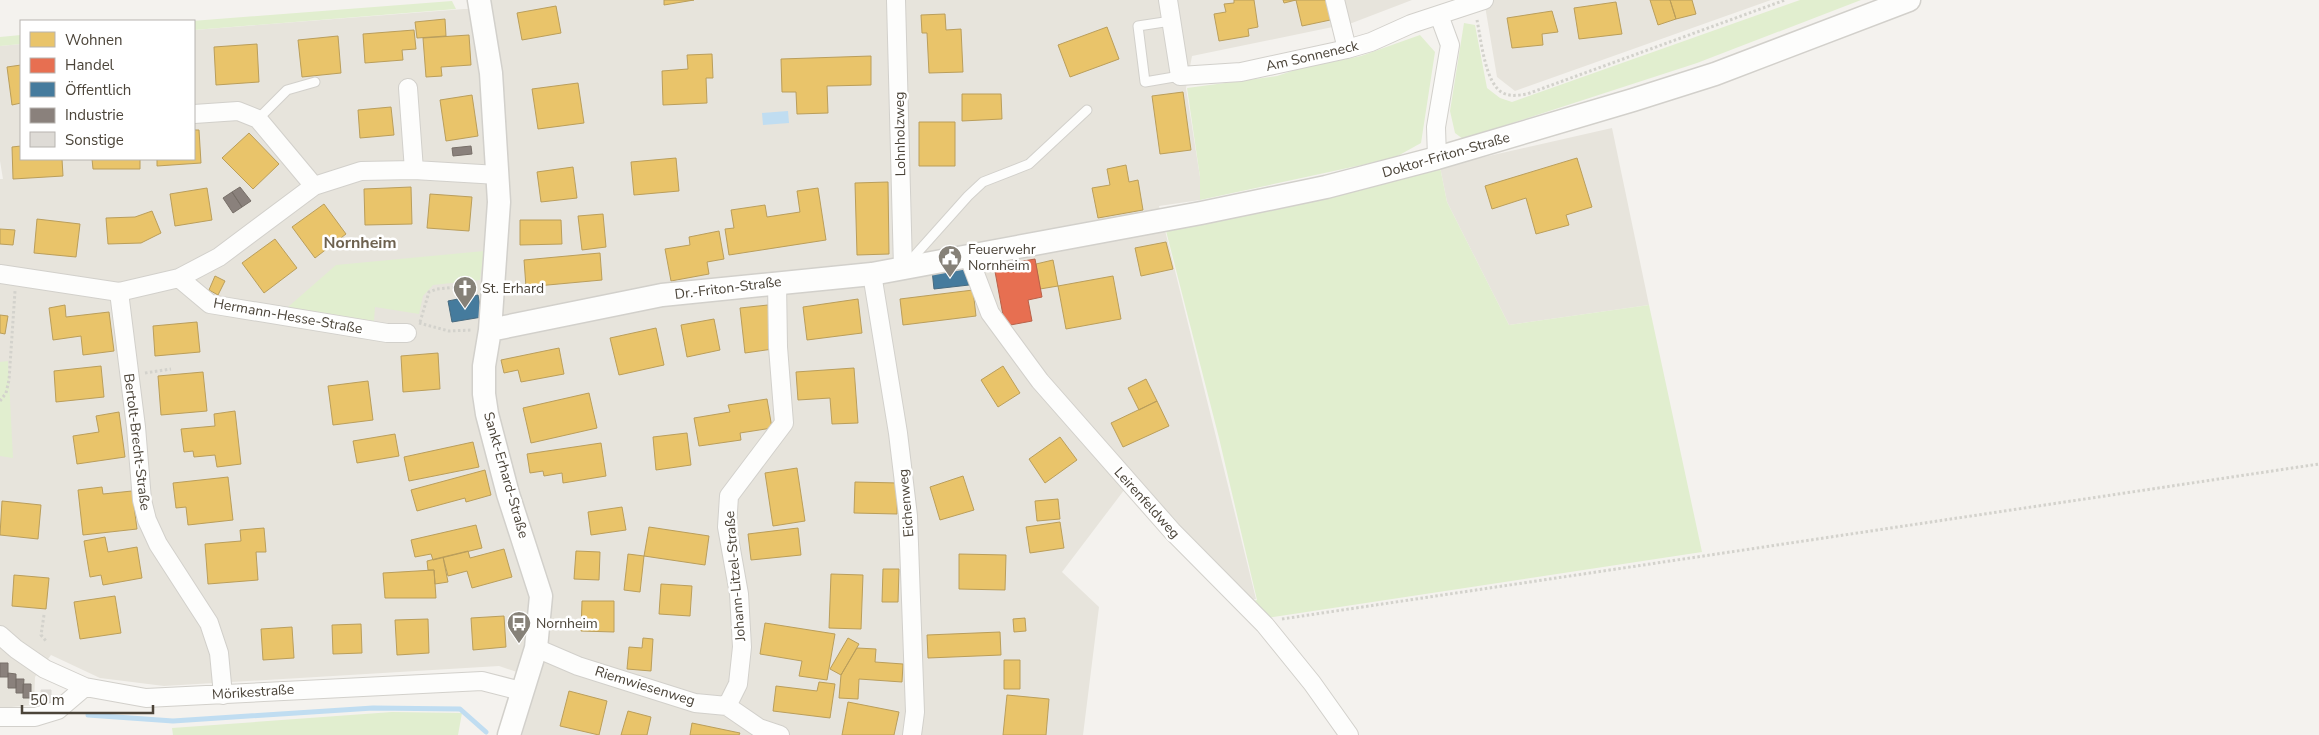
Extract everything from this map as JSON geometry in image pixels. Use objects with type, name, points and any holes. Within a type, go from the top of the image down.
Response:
[{"type":"street","name":"Sankt-Erhard-Straße","points":[[479,0],[491,72],[498,175],[497,242],[490,330],[484,366],[487,414],[511,502],[540,591],[540,616],[536,648],[521,691],[509,735]]},
{"type":"street","name":"Lohnholzweg","points":[[896,0],[903,268]]},
{"type":"street","points":[[1168,0],[1180,76]]},
{"type":"street","points":[[1335,0],[1347,49]]},
{"type":"street","name":"Doktor-Friton-Straße","points":[[968,255],[1210,211],[1326,187],[1437,158],[1715,74],[1909,0]]},
{"type":"street","name":"Am Sonneneck","points":[[1180,76],[1241,72],[1347,49],[1371,42],[1411,24],[1479,1]]},
{"type":"street","points":[[1437,158],[1436,128],[1450,45],[1439,15]]},
{"type":"street","points":[[408,88],[414,170]]},
{"type":"street","points":[[195,114],[238,111],[258,120],[314,186]]},
{"type":"street","points":[[8,275],[119,292],[179,278],[219,257],[314,186],[361,170],[414,170],[498,175]]},
{"type":"street","name":"Dr.-Friton-Straße","points":[[490,330],[545,321],[662,295],[872,274],[968,255]]},
{"type":"street","name":"Leirenfeldweg","points":[[968,255],[990,313],[1040,381],[1172,531],[1265,625],[1312,684],[1349,735]]},
{"type":"street","name":"Eichenweg","points":[[872,274],[898,433],[908,516],[914,703],[912,735]]},
{"type":"street","name":"Hermann-Hesse-Straße","points":[[179,278],[210,304],[386,334],[413,328]]},
{"type":"street","name":"Johann-Litzel-Straße","points":[[726,706],[738,684],[742,646],[739,594],[728,527],[729,496],[784,422],[778,347],[778,282]]},
{"type":"street","name":"Bertolt-Brecht-Straße","points":[[119,292],[140,486],[147,520],[158,544],[209,623],[219,653],[223,695]]},
{"type":"street","name":"Mörikestraße","points":[[0,635],[16,649],[45,669],[85,687],[146,698],[482,681],[521,691]]},
{"type":"street","name":"Riemwiesenweg","points":[[536,648],[578,666],[687,700],[726,706],[760,728],[780,735]]},
{"type":"street","points":[[0,717],[35,717],[58,710],[85,687]]},
{"type":"lane","points":[[1171,21],[1138,26],[1145,82],[1180,76]]},
{"type":"lane","points":[[258,120],[287,90],[315,82]]},
{"type":"lane","points":[[903,268],[983,182],[1029,164],[1088,110]]},
{"type":"path","points":[[1479,1],[1490,80],[1502,93],[1512,96],[1527,94],[1785,0]]},
{"type":"path","points":[[0,401],[6,393],[9,380],[8,275]]},
{"type":"path","points":[[490,330],[413,328],[429,292],[437,288],[493,284]]},
{"type":"path","points":[[129,375],[171,369]]},
{"type":"path","points":[[1265,625],[1272,621],[1693,556],[1993,514],[2319,464]]},
{"type":"path","points":[[44,615],[41,635],[46,642]]},
{"type":"shaded area","points":[[491,0],[1412,0],[1352,23],[1192,56],[1186,88],[1200,177],[1200,200],[1159,206],[1256,599],[1249,600],[1134,477],[1062,572],[1099,607],[1083,735],[522,735],[538,679],[499,666],[164,686],[100,678],[51,655],[35,677],[34,705],[0,708],[0,179],[3,179],[0,161],[0,46],[20,44],[20,160],[195,160],[195,30],[464,9],[492,9]]},
{"type":"shaded area","points":[[1484,0],[1771,0],[1515,91],[1497,77]]},
{"type":"shaded area","points":[[1612,128],[1649,305],[1509,325],[1447,202],[1440,167]]},
{"type":"green space","points":[[1800,0],[1861,0],[1697,63],[1463,139],[1455,133],[1450,111],[1464,23],[1475,25],[1487,88],[1500,98],[1512,102]]},
{"type":"green space","points":[[452,1],[456,9],[195,30],[195,21]]},
{"type":"green space","points":[[20,35],[20,44],[0,46],[0,37]]},
{"type":"green space","points":[[1420,35],[1435,52],[1421,143],[1394,158],[1200,200],[1200,177],[1187,88],[1277,76],[1298,69],[1361,56]]},
{"type":"green space","points":[[1440,167],[1447,202],[1509,325],[1649,305],[1702,552],[1266,618],[1249,602],[1257,600],[1219,438],[1165,227]]},
{"type":"green space","points":[[484,251],[480,280],[433,285],[423,296],[419,314],[375,307],[374,321],[288,307],[336,265]]},
{"type":"green space","points":[[8,361],[13,458],[0,456],[0,362]]},
{"type":"green space","points":[[392,712],[462,713],[458,735],[173,735],[172,728]]},
{"type":"water","points":[[788,111],[789,123],[763,125],[762,113]]},
{"type":"building: Wohnen","points":[[664,0],[694,0],[664,5]]},
{"type":"building: Wohnen","points":[[1234,0],[1254,0],[1258,27],[1248,29],[1249,36],[1219,41],[1214,14],[1226,12],[1224,4],[1234,3]]},
{"type":"building: Wohnen","points":[[1283,0],[1296,0],[1284,3]]},
{"type":"building: Wohnen","points":[[1296,0],[1331,0],[1335,19],[1302,26]]},
{"type":"building: Wohnen","points":[[1650,0],[1670,0],[1676,19],[1658,25]]},
{"type":"building: Wohnen","points":[[1670,0],[1692,0],[1696,14],[1676,19]]},
{"type":"building: Wohnen","points":[[1616,2],[1622,34],[1579,39],[1574,8]]},
{"type":"building: Wohnen","points":[[556,6],[561,33],[522,40],[517,13]]},
{"type":"building: Wohnen","points":[[1552,11],[1558,32],[1542,34],[1543,45],[1512,48],[1507,18]]},
{"type":"building: Wohnen","points":[[945,14],[946,30],[961,29],[963,72],[929,73],[927,33],[922,33],[921,15]]},
{"type":"building: Wohnen","points":[[445,19],[446,36],[417,38],[415,22]]},
{"type":"building: Wohnen","points":[[1107,27],[1119,59],[1070,77],[1058,45]]},
{"type":"building: Wohnen","points":[[414,30],[416,49],[402,50],[403,60],[365,63],[363,34]]},
{"type":"building: Wohnen","points":[[469,35],[471,65],[441,67],[442,76],[426,77],[423,38]]},
{"type":"building: Wohnen","points":[[338,36],[341,73],[302,77],[298,40]]},
{"type":"building: Wohnen","points":[[257,44],[259,82],[216,85],[214,47]]},
{"type":"building: Wohnen","points":[[712,54],[713,78],[706,78],[707,103],[663,105],[662,71],[688,69],[687,55]]},
{"type":"building: Wohnen","points":[[871,56],[871,85],[827,86],[828,113],[797,114],[796,92],[782,92],[781,59]]},
{"type":"building: Wohnen","points":[[20,65],[20,103],[12,105],[7,67]]},
{"type":"building: Wohnen","points":[[578,83],[584,123],[538,129],[532,89]]},
{"type":"building: Wohnen","points":[[1183,92],[1191,150],[1160,154],[1152,96]]},
{"type":"building: Wohnen","points":[[962,94],[1001,94],[1002,119],[962,121]]},
{"type":"building: Wohnen","points":[[472,95],[478,136],[446,141],[440,100]]},
{"type":"building: Wohnen","points":[[391,107],[394,135],[360,138],[358,110]]},
{"type":"building: Wohnen","points":[[919,122],[955,122],[955,166],[919,166]]},
{"type":"building: Wohnen","points":[[195,130],[199,130],[201,163],[157,166],[157,160],[195,160]]},
{"type":"building: Wohnen","points":[[249,133],[279,164],[253,189],[222,158]]},
{"type":"building: Wohnen","points":[[20,146],[20,160],[62,160],[63,176],[13,179],[12,147]]},
{"type":"building: Wohnen","points":[[676,158],[679,191],[634,195],[631,162]]},
{"type":"building: Wohnen","points":[[1577,158],[1592,207],[1566,215],[1569,225],[1536,234],[1526,198],[1492,209],[1485,186]]},
{"type":"building: Wohnen","points":[[92,160],[140,160],[140,169],[93,169]]},
{"type":"building: Wohnen","points":[[1126,165],[1129,182],[1138,180],[1143,210],[1098,218],[1092,188],[1110,185],[1107,169]]},
{"type":"building: Wohnen","points":[[573,167],[577,198],[541,202],[537,172]]},
{"type":"building: Wohnen","points":[[888,182],[889,254],[857,255],[855,183]]},
{"type":"building: Wohnen","points":[[411,187],[412,224],[365,225],[364,189]]},
{"type":"building: Wohnen","points":[[207,188],[212,220],[175,226],[170,194]]},
{"type":"building: Wohnen","points":[[818,188],[826,240],[729,255],[725,229],[734,228],[731,210],[765,205],[767,217],[800,212],[797,191]]},
{"type":"building: Wohnen","points":[[430,194],[472,197],[469,231],[427,228]]},
{"type":"building: Wohnen","points":[[324,204],[346,234],[315,258],[292,227]]},
{"type":"building: Wohnen","points":[[152,211],[161,233],[141,243],[108,244],[106,218],[135,217]]},
{"type":"building: Wohnen","points":[[603,214],[606,247],[582,250],[578,216]]},
{"type":"building: Wohnen","points":[[37,219],[80,224],[76,257],[34,253]]},
{"type":"building: Wohnen","points":[[520,220],[561,220],[562,244],[520,245]]},
{"type":"building: Wohnen","points":[[0,229],[15,230],[13,245],[0,244]]},
{"type":"building: Wohnen","points":[[719,231],[724,259],[707,262],[709,274],[671,281],[665,249],[690,245],[689,237]]},
{"type":"building: Wohnen","points":[[275,239],[297,268],[264,293],[242,263]]},
{"type":"building: Wohnen","points":[[1166,242],[1173,269],[1141,276],[1135,248]]},
{"type":"building: Wohnen","points":[[600,253],[602,280],[526,287],[524,260]]},
{"type":"building: Wohnen","points":[[1053,260],[1058,286],[1040,289],[1036,264]]},
{"type":"building: Wohnen","points":[[215,276],[225,281],[218,295],[209,290]]},
{"type":"building: Wohnen","points":[[1113,276],[1121,319],[1066,329],[1058,286]]},
{"type":"building: Wohnen","points":[[973,290],[976,316],[903,325],[900,299]]},
{"type":"building: Wohnen","points":[[858,299],[862,333],[807,340],[803,307]]},
{"type":"building: Wohnen","points":[[65,305],[66,317],[109,312],[114,351],[83,355],[81,336],[53,340],[49,308]]},
{"type":"building: Wohnen","points":[[768,305],[773,349],[745,353],[740,308]]},
{"type":"building: Wohnen","points":[[0,315],[8,316],[5,334],[0,333]]},
{"type":"building: Wohnen","points":[[714,319],[720,350],[687,357],[681,325]]},
{"type":"building: Wohnen","points":[[197,322],[200,352],[155,356],[153,326]]},
{"type":"building: Wohnen","points":[[656,328],[664,365],[619,375],[610,338]]},
{"type":"building: Wohnen","points":[[559,348],[564,374],[521,382],[518,370],[504,373],[501,360]]},
{"type":"building: Wohnen","points":[[438,353],[440,389],[403,392],[401,356]]},
{"type":"building: Wohnen","points":[[101,366],[104,397],[56,402],[54,371]]},
{"type":"building: Wohnen","points":[[1003,366],[1020,393],[998,407],[981,380]]},
{"type":"building: Wohnen","points":[[854,368],[858,423],[832,424],[830,398],[798,400],[796,372]]},
{"type":"building: Wohnen","points":[[203,372],[207,411],[161,415],[158,376]]},
{"type":"building: Wohnen","points":[[1146,379],[1157,401],[1139,410],[1128,388]]},
{"type":"building: Wohnen","points":[[368,381],[373,420],[333,425],[328,386]]},
{"type":"building: Wohnen","points":[[589,393],[597,428],[531,443],[523,408]]},
{"type":"building: Wohnen","points":[[767,399],[772,428],[740,433],[741,440],[699,446],[694,418],[730,412],[728,405]]},
{"type":"building: Wohnen","points":[[1157,401],[1169,426],[1123,447],[1111,423]]},
{"type":"building: Wohnen","points":[[235,411],[241,464],[217,467],[215,455],[194,457],[193,451],[184,452],[181,429],[215,426],[214,414]]},
{"type":"building: Wohnen","points":[[119,412],[125,457],[77,464],[73,436],[99,432],[96,416]]},
{"type":"building: Wohnen","points":[[687,433],[691,465],[656,470],[653,437]]},
{"type":"building: Wohnen","points":[[395,434],[399,456],[357,463],[353,441]]},
{"type":"building: Wohnen","points":[[1060,437],[1077,460],[1045,483],[1029,459]]},
{"type":"building: Wohnen","points":[[473,442],[479,467],[409,481],[404,457]]},
{"type":"building: Wohnen","points":[[601,443],[606,476],[563,483],[562,473],[544,476],[543,471],[530,473],[527,454]]},
{"type":"building: Wohnen","points":[[797,468],[805,521],[773,526],[765,473]]},
{"type":"building: Wohnen","points":[[485,470],[491,495],[466,502],[465,498],[417,511],[411,490]]},
{"type":"building: Wohnen","points":[[963,476],[974,510],[940,520],[930,487]]},
{"type":"building: Wohnen","points":[[228,477],[233,520],[188,525],[186,507],[176,508],[173,483]]},
{"type":"building: Wohnen","points":[[855,482],[898,483],[897,514],[854,513]]},
{"type":"building: Wohnen","points":[[102,487],[103,494],[132,491],[137,529],[83,535],[78,490]]},
{"type":"building: Wohnen","points":[[1058,499],[1060,519],[1037,521],[1035,501]]},
{"type":"building: Wohnen","points":[[2,501],[41,505],[38,539],[0,535]]},
{"type":"building: Wohnen","points":[[622,507],[626,530],[591,535],[588,512]]},
{"type":"building: Wohnen","points":[[1060,522],[1064,548],[1030,553],[1026,527]]},
{"type":"building: Wohnen","points":[[476,525],[482,548],[433,560],[431,554],[415,557],[411,540]]},
{"type":"building: Wohnen","points":[[649,527],[709,536],[705,565],[644,556]]},
{"type":"building: Wohnen","points":[[264,528],[266,552],[256,552],[258,580],[208,584],[205,544],[241,541],[240,530]]},
{"type":"building: Wohnen","points":[[798,528],[801,555],[751,560],[748,534]]},
{"type":"building: Wohnen","points":[[105,537],[108,552],[137,547],[142,578],[103,585],[101,575],[90,577],[84,541]]},
{"type":"building: Wohnen","points":[[504,549],[512,577],[472,588],[467,571],[448,576],[443,557],[468,551],[470,558]]},
{"type":"building: Wohnen","points":[[576,551],[600,552],[599,580],[574,579]]},
{"type":"building: Wohnen","points":[[628,554],[644,556],[640,592],[624,590]]},
{"type":"building: Wohnen","points":[[959,554],[1006,555],[1005,590],[959,589]]},
{"type":"building: Wohnen","points":[[443,557],[448,582],[435,584],[434,570],[428,570],[427,561]]},
{"type":"building: Wohnen","points":[[883,569],[899,569],[898,602],[882,602]]},
{"type":"building: Wohnen","points":[[434,570],[436,598],[385,598],[383,573]]},
{"type":"building: Wohnen","points":[[831,574],[863,575],[861,629],[829,628]]},
{"type":"building: Wohnen","points":[[14,575],[49,578],[46,609],[12,606]]},
{"type":"building: Wohnen","points":[[661,584],[692,586],[690,616],[659,614]]},
{"type":"building: Wohnen","points":[[115,596],[121,633],[80,639],[74,602]]},
{"type":"building: Wohnen","points":[[582,601],[614,601],[614,632],[581,631]]},
{"type":"building: Wohnen","points":[[504,616],[506,647],[473,650],[471,618]]},
{"type":"building: Wohnen","points":[[1025,618],[1026,631],[1014,632],[1013,619]]},
{"type":"building: Wohnen","points":[[428,619],[429,653],[397,655],[395,620]]},
{"type":"building: Wohnen","points":[[765,623],[835,634],[827,680],[799,676],[802,661],[760,654]]},
{"type":"building: Wohnen","points":[[361,624],[362,653],[333,654],[332,625]]},
{"type":"building: Wohnen","points":[[292,627],[294,658],[263,660],[261,629]]},
{"type":"building: Wohnen","points":[[1000,632],[1001,655],[928,658],[927,635]]},
{"type":"building: Wohnen","points":[[643,638],[653,639],[651,671],[627,669],[629,647],[642,648]]},
{"type":"building: Wohnen","points":[[848,638],[859,644],[841,675],[830,669]]},
{"type":"building: Wohnen","points":[[857,648],[876,649],[875,662],[903,664],[902,682],[859,679],[858,699],[839,698],[841,675]]},
{"type":"building: Wohnen","points":[[1004,660],[1020,660],[1020,689],[1004,689]]},
{"type":"building: Wohnen","points":[[819,682],[835,684],[830,718],[773,711],[776,686],[817,691]]},
{"type":"building: Wohnen","points":[[569,691],[607,701],[599,735],[560,726]]},
{"type":"building: Wohnen","points":[[1007,695],[1049,699],[1046,735],[1003,735]]},
{"type":"building: Wohnen","points":[[848,702],[899,712],[894,735],[842,735]]},
{"type":"building: Wohnen","points":[[628,711],[651,717],[647,735],[621,735]]},
{"type":"building: Wohnen","points":[[692,723],[740,733],[739,735],[690,735]]},
{"type":"building: Handel","points":[[1035,259],[1042,297],[1028,300],[1032,321],[1005,326],[994,266]]},
{"type":"building: Öffentlich","name":"Feuerwehr Nornheim","points":[[967,267],[969,285],[934,289],[932,270]]},
{"type":"building: Öffentlich","name":"St. Erhard","points":[[478,295],[482,317],[452,322],[448,301]]},
{"type":"building: Industrie","points":[[471,146],[472,154],[453,156],[452,148]]},
{"type":"building: Industrie","points":[[240,187],[251,201],[242,207],[232,192]]},
{"type":"building: Industrie","points":[[232,192],[242,207],[233,213],[223,198]]},
{"type":"building: Industrie","points":[[0,663],[8,663],[8,677],[0,677]]},
{"type":"building: Industrie","points":[[8,673],[16,674],[16,688],[8,688]]},
{"type":"building: Industrie","points":[[16,679],[24,679],[23,693],[16,693]]},
{"type":"building: Industrie","points":[[23,684],[31,684],[31,698],[23,698]]},
{"type":"building: Sonstige","points":[[41,690],[51,690],[51,706],[42,706]]},
{"type":"waterway","points":[[88,715],[173,721],[373,708],[460,709],[486,732]]},
{"type":"place","name":"Feuerwehr Nornheim","points":[[950,278]]},
{"type":"place","name":"St. Erhard","points":[[465,309]]},
{"type":"place","name":"Nornheim","points":[[519,644]]},
{"type":"district","name":"Nornheim","points":[[360,243]]}]
